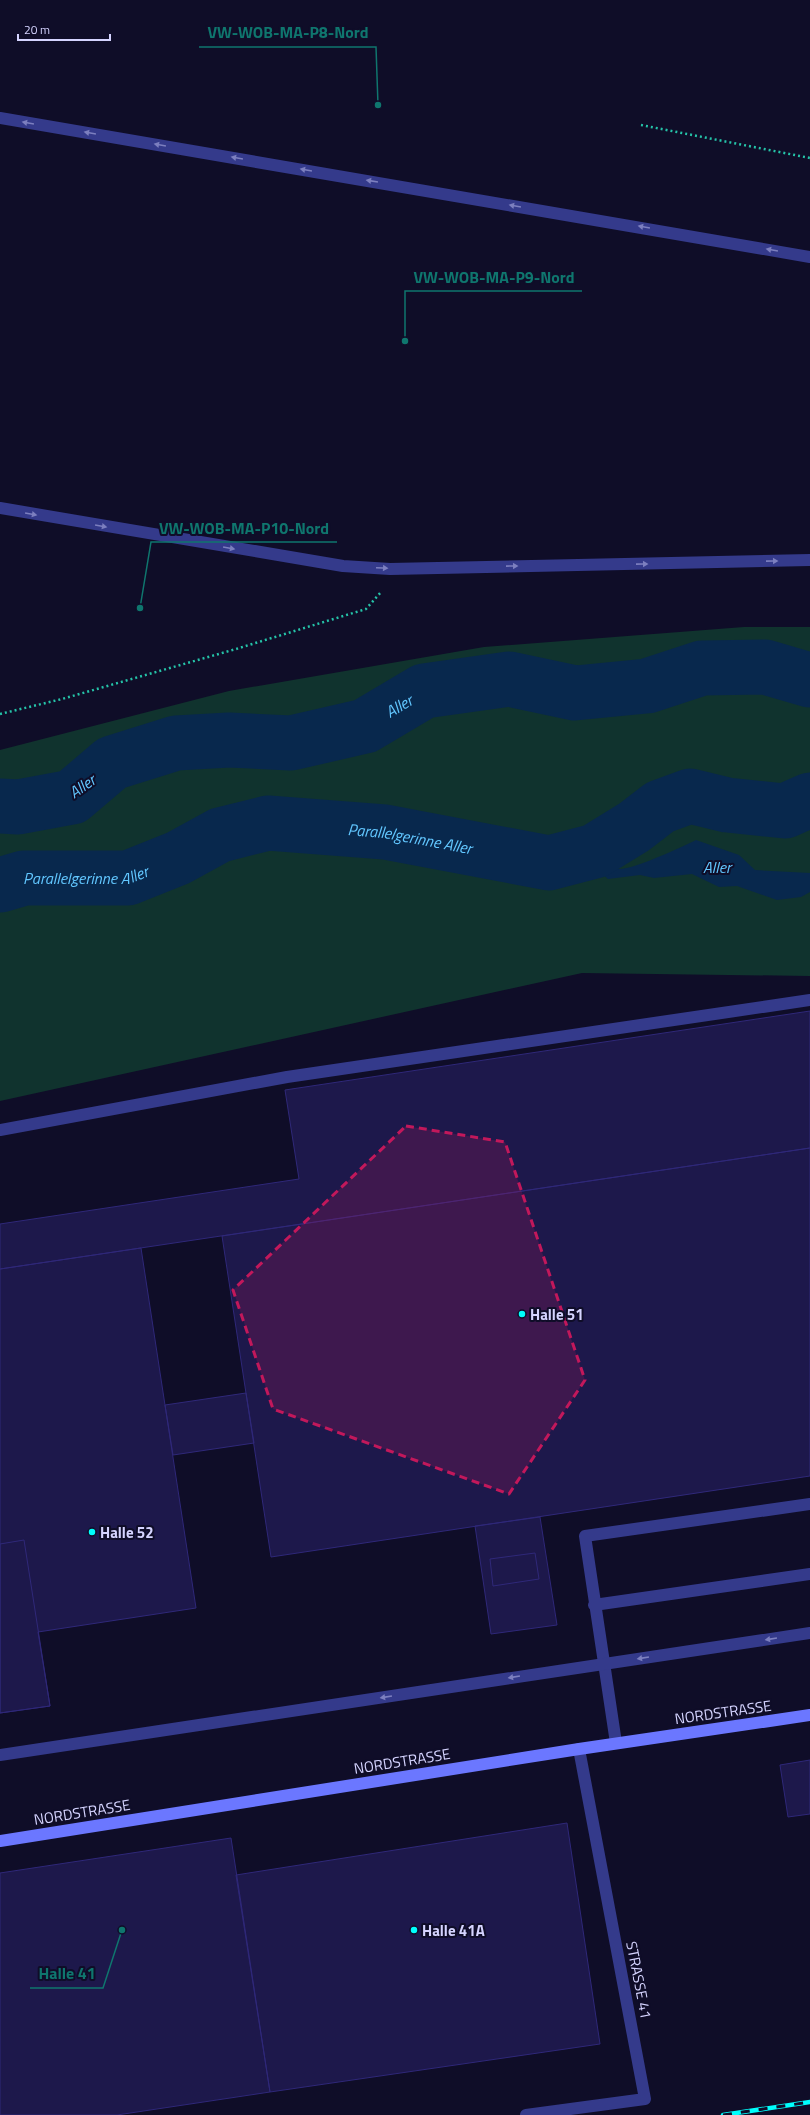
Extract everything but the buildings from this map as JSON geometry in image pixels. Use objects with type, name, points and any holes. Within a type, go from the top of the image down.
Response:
[{"type":"street","points":[[0,118],[810,257]]},
{"type":"street","points":[[0,508],[343,566],[390,569],[810,560]]},
{"type":"street","points":[[0,1130],[287,1077],[810,1000]]},
{"type":"street","points":[[616,1743],[585,1536],[810,1504]]},
{"type":"street","points":[[594,1604],[810,1574]]},
{"type":"street","points":[[0,1755],[810,1633]]},
{"type":"street","name":"NORDSTRASSE","points":[[0,1841],[616,1743],[810,1715]]},
{"type":"street","name":"STRASSE 41","points":[[526,2115],[645,2099],[579,1749]]},
{"type":"path","points":[[642,125],[810,158]]},
{"type":"path","points":[[0,714],[62,699],[229,652],[366,609],[383,590]]},
{"type":"highlighted area","points":[[406,1126],[505,1142],[585,1380],[509,1494],[273,1409],[233,1290]]},
{"type":"green space","points":[[744,627],[810,627],[810,976],[582,973],[0,1101],[0,750],[229,691],[484,647]]},
{"type":"water","name":"Aller","points":[[696,840],[739,855],[755,870],[810,873],[810,892],[801,897],[777,900],[737,886],[719,887],[692,874],[654,878],[640,875],[608,879],[597,869],[595,851],[606,862],[619,869],[635,866],[657,858]]},
{"type":"waterway","name":"Aller","points":[[0,806],[18,807],[72,797],[112,763],[176,743],[229,740],[291,743],[365,726],[424,691],[509,679],[575,693],[647,686],[702,668],[765,667],[810,680]]},
{"type":"waterway","name":"Parallelgerinne Aller","points":[[0,885],[24,878],[128,878],[178,858],[220,835],[268,823],[385,832],[549,863],[595,851],[634,827],[660,807],[690,796],[727,805],[785,811],[810,800]]},
{"type":"railway","points":[[723,2115],[810,2102]]},
{"type":"place","name":"VW-WOB-MA-P8-Nord","points":[[378,105]]},
{"type":"place","name":"VW-WOB-MA-P9-Nord","points":[[405,341]]},
{"type":"place","name":"VW-WOB-MA-P10-Nord","points":[[140,608]]},
{"type":"place","name":"Halle 51","points":[[522,1314]]},
{"type":"place","name":"Halle 52","points":[[92,1532]]},
{"type":"place","name":"Halle 41","points":[[122,1930]]},
{"type":"place","name":"Halle 41A","points":[[414,1930]]}]
